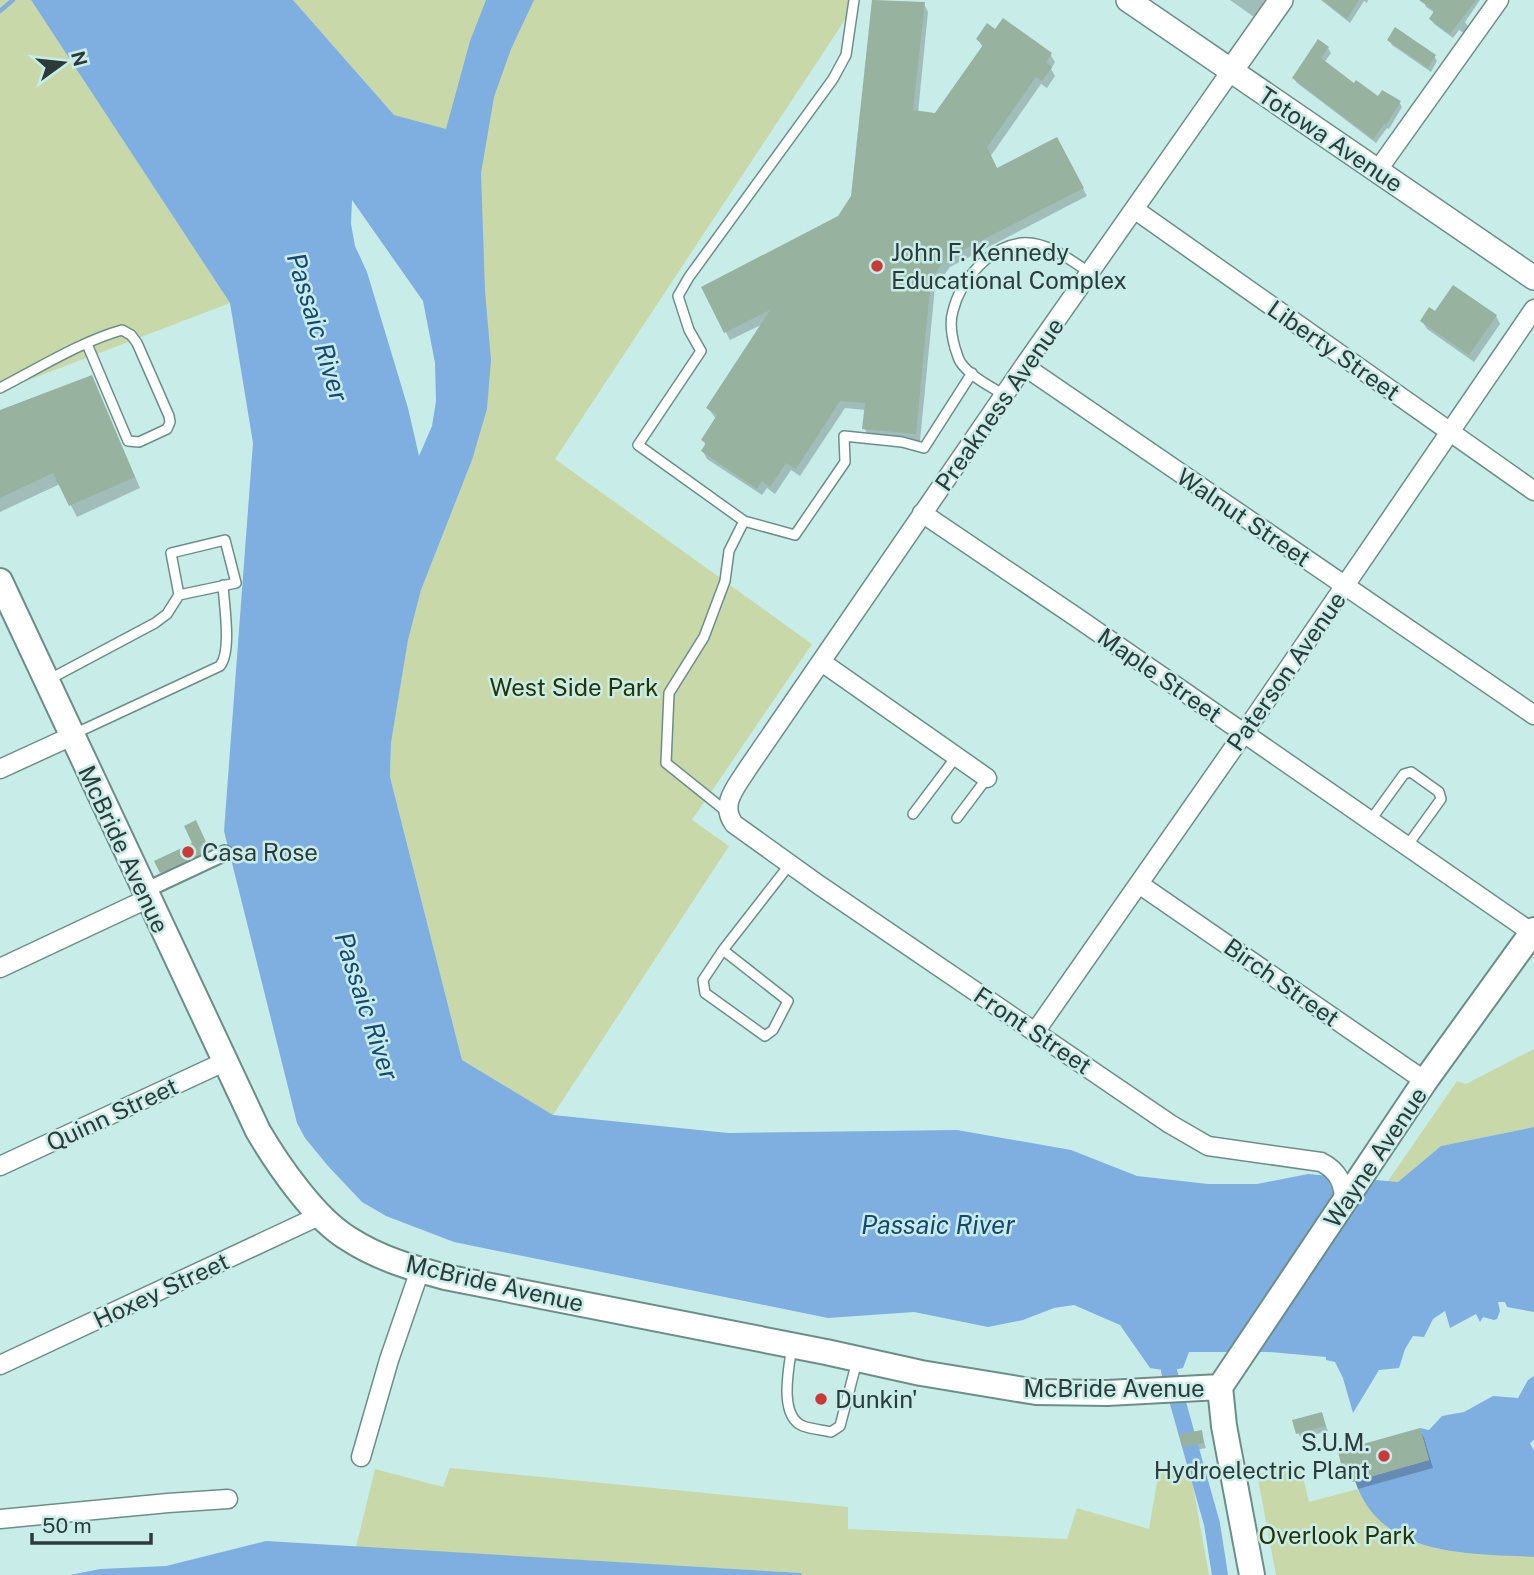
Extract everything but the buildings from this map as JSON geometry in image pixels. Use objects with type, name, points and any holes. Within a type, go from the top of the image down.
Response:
[{"type":"main road","name":"McBride Avenue","points":[[0,580],[258,1131],[280,1167],[321,1215],[347,1238],[378,1254],[445,1278],[792,1345],[921,1373],[1036,1392],[1220,1387]]},
{"type":"main road","name":"Wayne Avenue","points":[[1220,1387],[1426,1081],[1533,932]]},
{"type":"main road","points":[[1220,1387],[1224,1426],[1252,1575]]},
{"type":"street","name":"Totowa Avenue","points":[[1128,0],[1534,278]]},
{"type":"street","name":"Preakness Avenue","points":[[727,812],[727,804],[736,788],[922,513],[1280,0]]},
{"type":"street","points":[[1377,171],[1499,0]]},
{"type":"street","name":"Liberty Street","points":[[1134,209],[1534,491]]},
{"type":"street","name":"Paterson Avenue","points":[[1035,1032],[1244,733],[1534,309]]},
{"type":"street","name":"Walnut Street","points":[[1024,366],[1534,715]]},
{"type":"street","name":"Maple Street","points":[[922,513],[1533,932]]},
{"type":"street","points":[[823,663],[987,778]]},
{"type":"street","points":[[0,769],[72,736]]},
{"type":"street","name":"Front Street","points":[[727,812],[734,824],[790,864],[1170,1124],[1208,1146],[1309,1159],[1332,1167],[1340,1179],[1344,1203]]},
{"type":"street","points":[[0,968],[225,853]]},
{"type":"street","name":"Birch Street","points":[[1139,884],[1426,1081]]},
{"type":"street","name":"Quinn Street","points":[[0,1166],[224,1062]]},
{"type":"street","name":"Hoxey Street","points":[[0,1365],[321,1215]]},
{"type":"street","points":[[361,1457],[389,1360],[420,1270]]},
{"type":"street","points":[[0,1519],[228,1499]]},
{"type":"lane","points":[[854,0],[846,55],[833,79],[678,296],[689,330],[701,351],[638,445],[744,521],[795,535],[845,462],[844,436],[902,442],[923,448],[972,373]]},
{"type":"lane","points":[[1004,395],[960,362],[951,335],[952,312],[969,279],[982,263],[1002,247],[1024,243],[1044,246],[1090,273]]},
{"type":"lane","points":[[0,388],[87,344],[122,330],[131,335],[137,343],[169,416],[167,429],[139,442],[128,441],[87,344]]},
{"type":"lane","points":[[727,812],[666,763],[669,693],[704,637],[725,581],[729,551],[744,521]]},
{"type":"lane","points":[[46,681],[167,614],[179,595],[171,552],[225,540],[236,583],[179,595]]},
{"type":"lane","points":[[72,736],[220,666],[226,647],[223,585]]},
{"type":"lane","points":[[913,814],[957,757]]},
{"type":"lane","points":[[1370,821],[1404,774],[1411,772],[1439,792],[1441,799],[1407,846]]},
{"type":"lane","points":[[957,818],[987,778]]},
{"type":"lane","points":[[723,950],[788,1000],[773,1030],[765,1036],[705,993],[703,980],[723,950],[790,864]]},
{"type":"lane","points":[[792,1345],[786,1386],[792,1417],[801,1426],[831,1432],[840,1426],[858,1359]]},
{"type":"green space","points":[[0,0],[31,0],[230,303],[0,391]]},
{"type":"green space","name":"West Side Park","points":[[293,0],[858,0],[555,459],[812,644],[692,820],[729,846],[553,1115],[462,1060],[392,785],[391,743],[408,639],[421,590],[472,460],[394,115]]},
{"type":"green space","points":[[1534,1049],[1534,1127],[1441,1146],[1398,1182],[1388,1181],[1457,1081],[1466,1084]]},
{"type":"green space","name":"Overlook Park","points":[[1300,1464],[1309,1502],[1358,1489],[1360,1494],[1435,1548],[1534,1557],[1534,1575],[1276,1575],[1257,1474]]},
{"type":"green space","points":[[450,1468],[848,1507],[848,1529],[1067,1539],[1077,1508],[1149,1529],[1159,1470],[1191,1475],[1209,1575],[801,1575],[356,1547],[375,1469],[443,1487]]},
{"type":"water","name":"Passaic River","points":[[31,0],[293,0],[394,115],[446,129],[470,41],[486,0],[534,0],[511,49],[494,97],[481,173],[485,291],[491,360],[487,409],[472,460],[421,590],[408,640],[391,743],[392,785],[462,1060],[553,1115],[728,1133],[957,1130],[1071,1150],[1137,1176],[1208,1184],[1257,1184],[1308,1174],[1398,1182],[1441,1146],[1534,1127],[1534,1312],[1507,1307],[1505,1302],[1498,1302],[1500,1311],[1497,1319],[1483,1317],[1480,1322],[1476,1314],[1450,1328],[1445,1311],[1433,1319],[1424,1337],[1413,1336],[1405,1349],[1399,1368],[1379,1370],[1353,1413],[1343,1378],[1335,1362],[1326,1360],[1326,1357],[1269,1352],[1189,1352],[1183,1368],[1169,1371],[1150,1368],[1120,1325],[1074,1305],[988,1327],[914,1312],[828,1318],[454,1242],[386,1216],[362,1202],[328,1166],[305,1138],[297,1123],[224,831],[253,443],[230,303]],"holes":[[[352,200],[423,301],[435,363],[436,401],[432,426],[419,456],[408,408],[367,272],[355,246],[351,224]]]},
{"type":"water","points":[[1534,1376],[1534,1440],[1530,1443],[1534,1451],[1534,1557],[1481,1554],[1429,1546],[1405,1538],[1385,1525],[1367,1506],[1355,1481],[1429,1460],[1420,1428],[1429,1430],[1442,1416],[1464,1412],[1493,1396],[1518,1398],[1528,1380]]},
{"type":"water","points":[[266,1541],[801,1575],[70,1575],[100,1569],[166,1566]]},
{"type":"waterway","points":[[0,11],[13,0]]},
{"type":"waterway","points":[[1169,1371],[1212,1524],[1220,1575]]},
{"type":"place","name":"John F. Kennedy Educational Complex","points":[[877,266]]},
{"type":"place","name":"Casa Rose","points":[[188,852]]},
{"type":"place","name":"Dunkin'","points":[[821,1399]]},
{"type":"place","name":"S.U.M. Hydroelectric Plant","points":[[1384,1456]]}]
